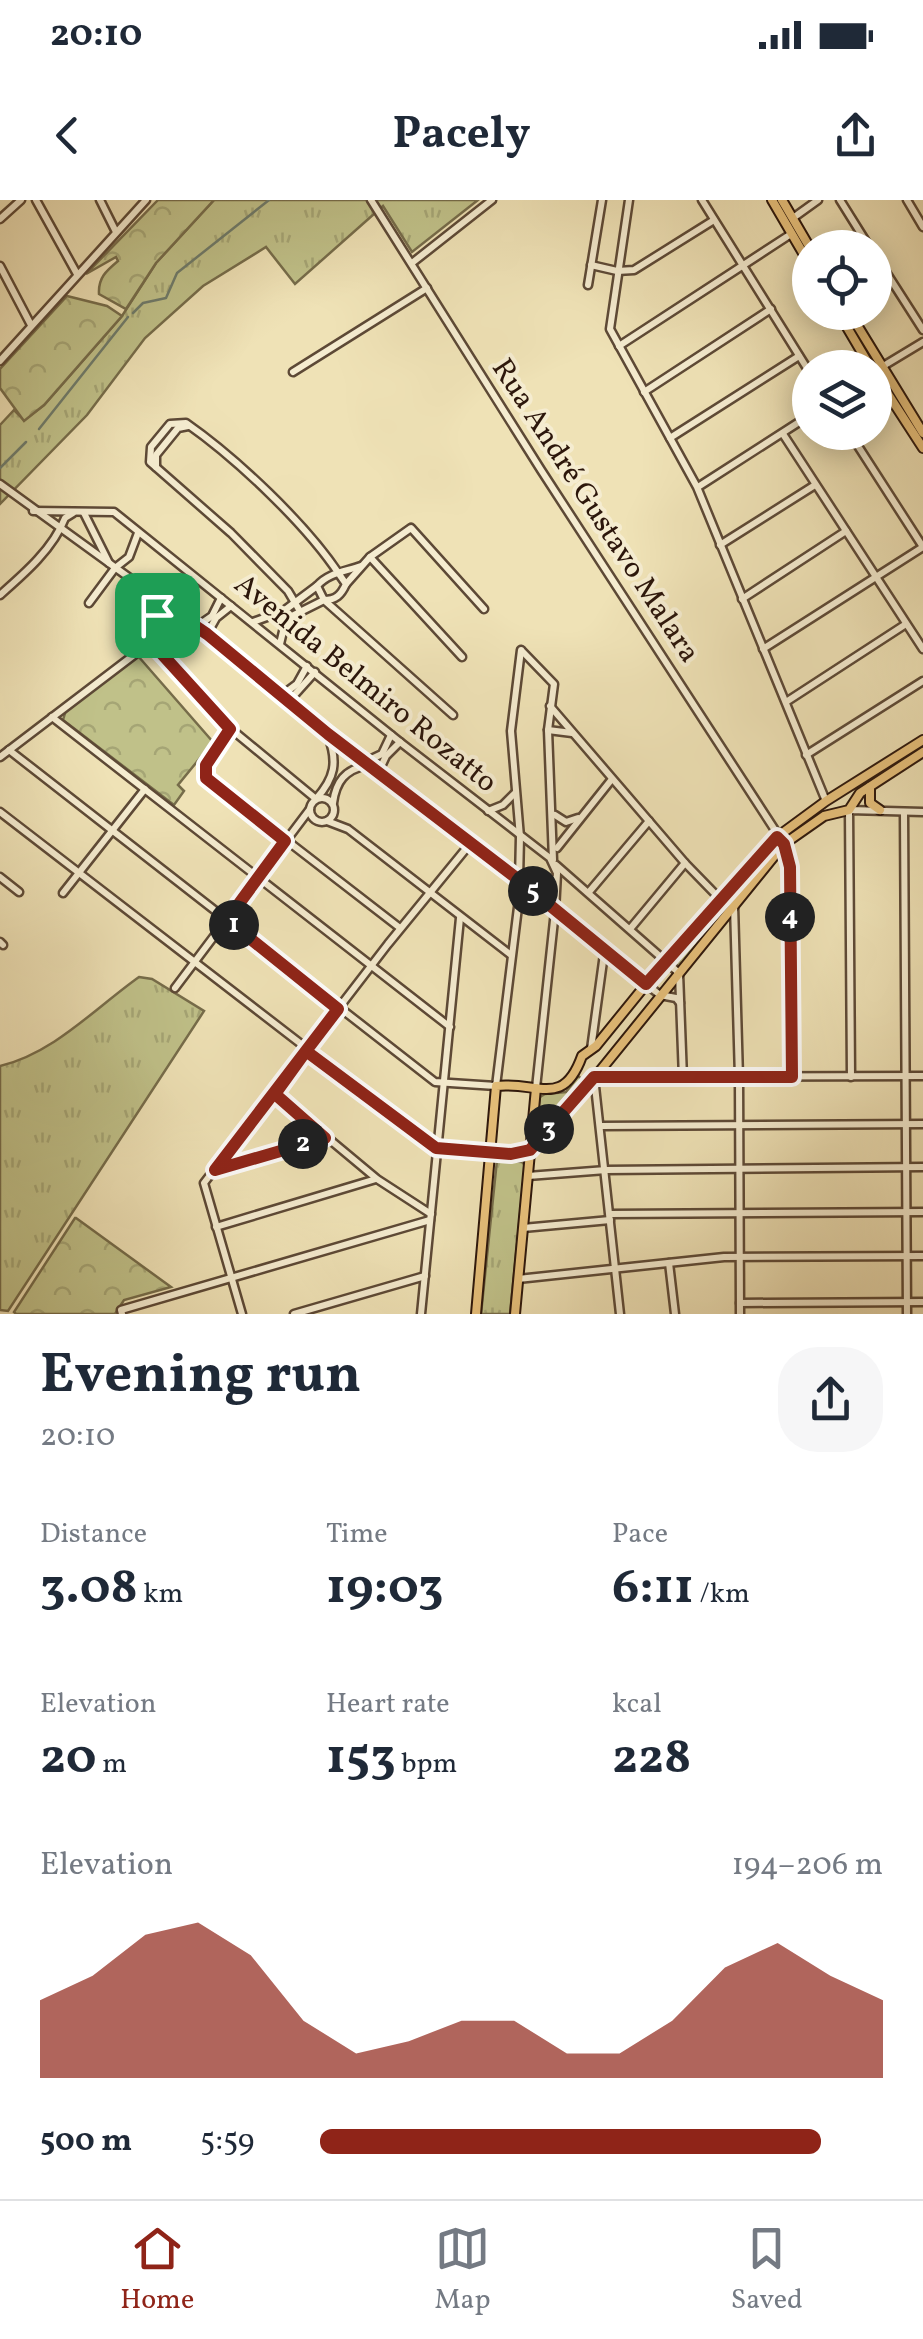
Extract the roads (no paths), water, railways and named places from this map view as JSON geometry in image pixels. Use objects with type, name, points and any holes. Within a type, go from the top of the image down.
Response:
[{"type":"main road","points":[[772,200],[792,234]]},
{"type":"main road","points":[[782,200],[800,230]]},
{"type":"main road","points":[[892,391],[923,433]]},
{"type":"main road","points":[[892,397],[923,448]]},
{"type":"main road","points":[[476,1314],[496,1086],[562,1088],[579,1067],[582,1056],[594,1048],[646,984],[781,841],[826,801],[923,740]]},
{"type":"main road","points":[[490,1152],[511,1154],[530,1150],[734,905],[781,841],[824,816],[849,810],[870,786],[923,752]]},
{"type":"main road","points":[[870,786],[870,803],[880,810]]},
{"type":"main road","points":[[844,791],[856,798]]},
{"type":"main road","points":[[826,801],[836,814]]},
{"type":"main road","points":[[594,1048],[606,1060]]},
{"type":"main road","points":[[579,1067],[594,1077]]},
{"type":"main road","points":[[515,1314],[536,1088]]},
{"type":"street","points":[[0,219],[22,200]]},
{"type":"street","points":[[36,200],[77,274]]},
{"type":"street","points":[[100,200],[116,232]]},
{"type":"street","points":[[2,358],[146,200]]},
{"type":"street","name":"Rua André Gustavo Malara","points":[[371,200],[781,841]]},
{"type":"street","points":[[412,262],[492,200]]},
{"type":"street","points":[[588,285],[602,200]]},
{"type":"street","points":[[630,200],[610,329],[697,488],[826,801]]},
{"type":"street","points":[[702,200],[795,350]]},
{"type":"street","points":[[793,218],[818,200]]},
{"type":"street","points":[[840,200],[859,230]]},
{"type":"street","points":[[907,200],[923,227]]},
{"type":"street","points":[[591,265],[617,272],[634,270],[714,220]]},
{"type":"street","points":[[619,346],[792,234]]},
{"type":"street","points":[[0,266],[31,326]]},
{"type":"street","points":[[892,281],[923,330]]},
{"type":"street","points":[[294,372],[427,288]]},
{"type":"street","points":[[644,392],[771,309]]},
{"type":"street","points":[[892,360],[923,342]]},
{"type":"street","points":[[670,438],[792,360]]},
{"type":"street","points":[[301,613],[288,591],[231,533],[150,462],[150,447],[170,424],[180,421],[191,426],[270,496],[346,584]]},
{"type":"street","points":[[697,488],[792,427]]},
{"type":"street","points":[[783,434],[923,648]]},
{"type":"street","points":[[762,649],[923,547],[861,450]]},
{"type":"street","points":[[0,484],[207,634],[365,764],[532,891],[604,953],[660,995],[676,998],[680,1003]]},
{"type":"street","points":[[720,545],[815,485]]},
{"type":"street","points":[[34,510],[84,512],[112,566]]},
{"type":"street","name":"Avenida Belmiro Rozatto","points":[[84,512],[114,512],[542,853]]},
{"type":"street","points":[[0,594],[26,572],[65,518],[74,513]]},
{"type":"street","points":[[252,622],[301,613],[324,600],[335,599],[370,557],[411,528],[484,609]]},
{"type":"street","points":[[89,602],[112,566],[129,557],[138,532]]},
{"type":"street","points":[[742,598],[846,532]]},
{"type":"street","points":[[370,557],[462,657]]},
{"type":"street","points":[[328,560],[329,574]]},
{"type":"street","points":[[280,645],[282,618],[294,602],[329,574],[361,566]]},
{"type":"street","points":[[316,586],[324,600],[453,715]]},
{"type":"street","points":[[144,647],[156,624],[154,598]]},
{"type":"street","points":[[0,757],[169,630],[194,626],[212,616],[221,598]]},
{"type":"street","points":[[335,599],[339,614]]},
{"type":"street","points":[[207,634],[216,618],[232,606]]},
{"type":"street","points":[[786,702],[906,624]]},
{"type":"street","points":[[151,642],[230,729],[316,799],[328,799],[348,829],[512,956]]},
{"type":"street","points":[[9,750],[435,1082],[496,1086],[520,882],[511,731],[521,650],[554,684],[548,730],[555,911],[536,1088]]},
{"type":"street","points":[[281,696],[297,684],[306,666]]},
{"type":"street","points":[[288,702],[315,672]]},
{"type":"street","points":[[806,754],[923,680]]},
{"type":"street","points":[[550,706],[722,901]]},
{"type":"street","points":[[52,717],[450,1027]]},
{"type":"street","points":[[230,729],[206,765],[206,778],[400,928]]},
{"type":"street","points":[[548,730],[573,733]]},
{"type":"street","points":[[175,988],[328,786],[335,770],[328,734]]},
{"type":"street","points":[[291,833],[312,821],[323,822],[333,816],[335,790],[341,778],[382,754],[391,735]]},
{"type":"street","points":[[378,774],[386,756],[400,742]]},
{"type":"street","points":[[555,851],[612,779]]},
{"type":"street","points":[[63,893],[144,789]]},
{"type":"street","points":[[488,811],[515,793]]},
{"type":"street","points":[[856,798],[880,810]]},
{"type":"street","points":[[310,809],[312,817],[348,829]]},
{"type":"street","points":[[851,1076],[849,810],[923,812]]},
{"type":"street","points":[[0,812],[436,1148],[490,1152]]},
{"type":"street","points":[[553,812],[561,821],[579,817]]},
{"type":"street","points":[[904,812],[908,1314]]},
{"type":"street","points":[[836,814],[849,830]]},
{"type":"street","points":[[589,892],[649,821]]},
{"type":"street","points":[[781,841],[790,867],[792,1077]]},
{"type":"street","points":[[242,1314],[204,1183],[469,844]]},
{"type":"street","points":[[520,864],[525,857],[542,853],[678,972],[682,1078]]},
{"type":"street","points":[[630,928],[685,863]]},
{"type":"street","points":[[0,878],[19,892]]},
{"type":"street","points":[[532,891],[542,891],[556,878]]},
{"type":"street","points":[[734,905],[740,1314]]},
{"type":"street","points":[[421,1314],[460,918]]},
{"type":"street","points":[[551,935],[571,924]]},
{"type":"street","points":[[594,1048],[604,953]]},
{"type":"street","points":[[606,1060],[615,1074],[626,1078]]},
{"type":"street","points":[[620,1314],[594,1077],[923,1076]]},
{"type":"street","points":[[275,1094],[325,1138],[430,1217]]},
{"type":"street","points":[[600,1126],[923,1124]]},
{"type":"street","points":[[215,1170],[325,1138]]},
{"type":"street","points":[[528,1176],[606,1170],[923,1168]]},
{"type":"street","points":[[216,1227],[377,1178]]},
{"type":"street","points":[[524,1228],[610,1217],[923,1212]]},
{"type":"street","points":[[121,1312],[430,1217]]},
{"type":"street","points":[[518,1279],[740,1257],[923,1256]]},
{"type":"street","points":[[669,1263],[675,1314]]},
{"type":"street","points":[[294,1314],[425,1276]]},
{"type":"street","points":[[740,1303],[923,1302]]},
{"type":"waterway","points":[[133,313],[143,303],[166,298],[177,273],[269,200]]},
{"type":"waterway","points":[[39,429],[128,317]]},
{"type":"waterway","points":[[0,468],[26,442]]}]
